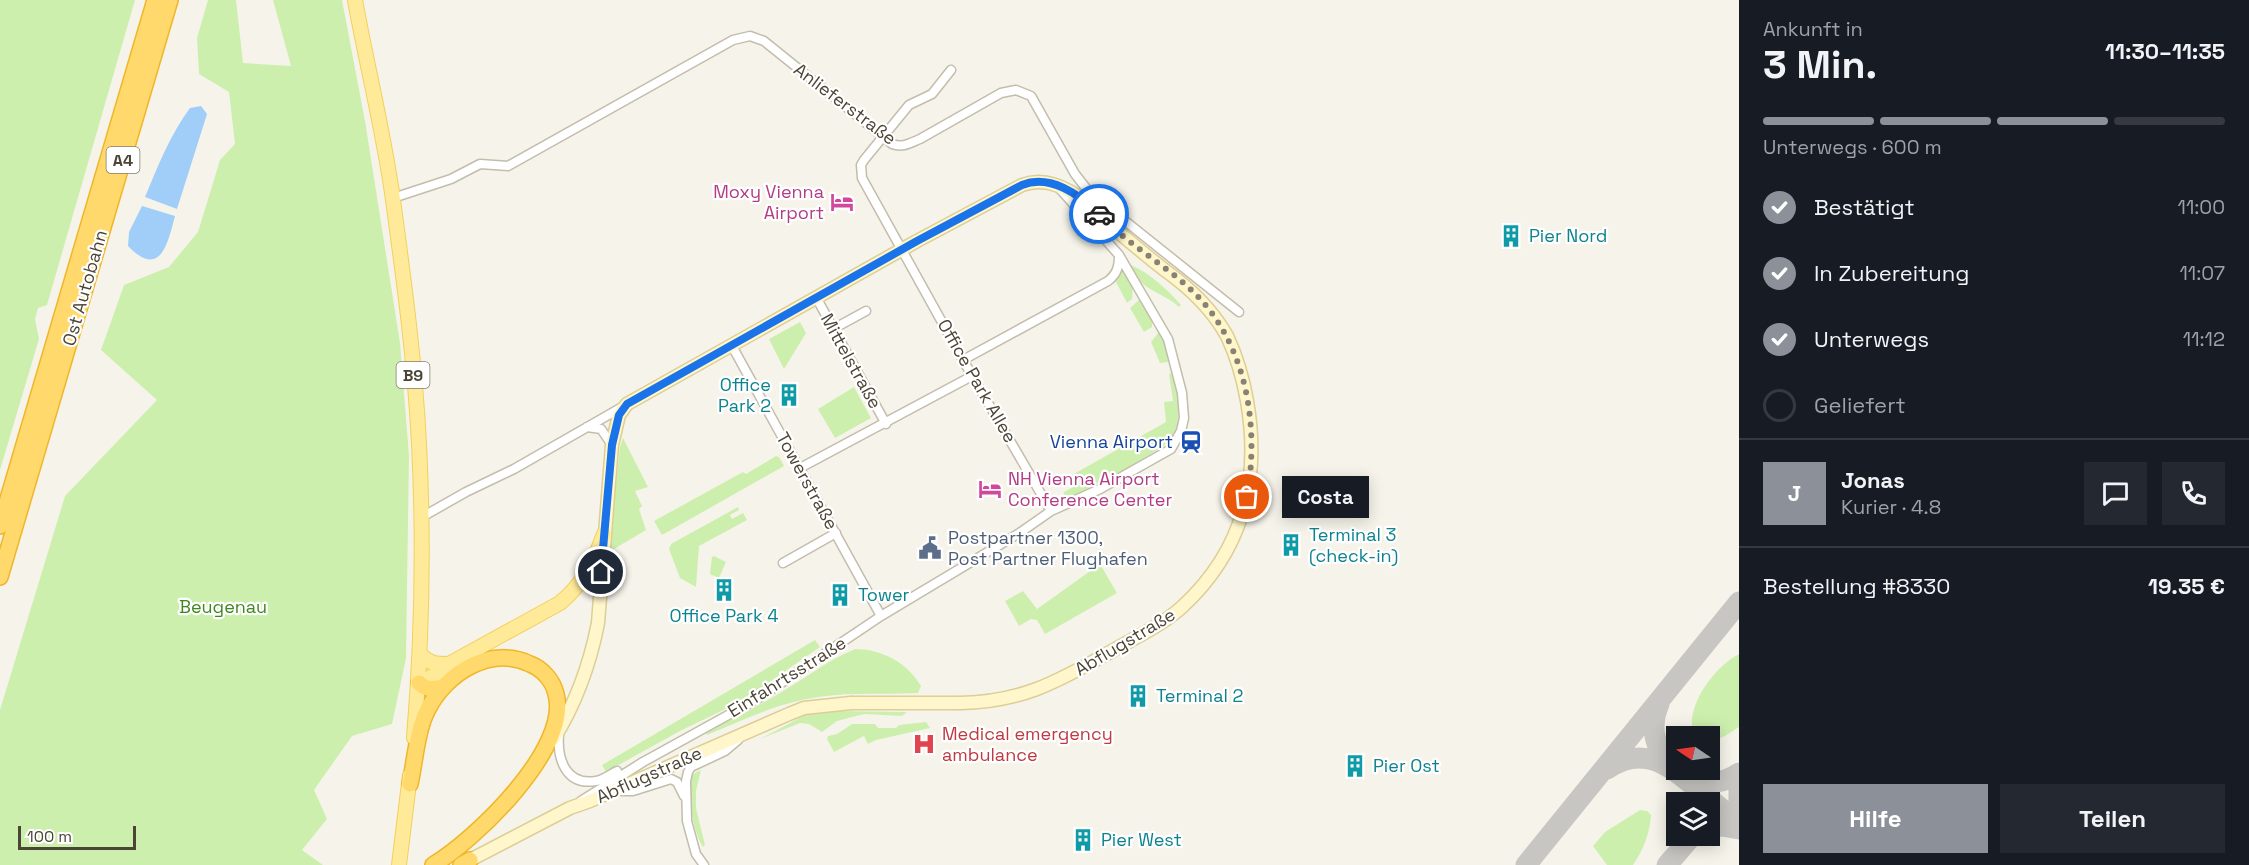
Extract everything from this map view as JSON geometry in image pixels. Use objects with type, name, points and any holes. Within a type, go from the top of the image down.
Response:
[{"type":"highway","name":"Ost Autobahn","points":[[0,577],[59,348],[63,311],[155,0]]},
{"type":"highway","name":"Ost Autobahn","points":[[0,526],[59,348],[76,320],[170,0]]},
{"type":"highway","points":[[410,784],[422,721],[442,687],[462,671],[495,658],[509,657],[523,660],[544,673],[557,695],[558,710],[548,741],[535,766],[500,809],[480,829],[433,865]]},
{"type":"highway","points":[[418,683],[423,687],[433,689],[442,687]]},
{"type":"main road","name":"B9","points":[[355,0],[393,198],[415,391],[422,518],[420,654],[410,784],[400,860]]},
{"type":"main road","points":[[418,683],[443,671],[449,664],[560,603],[586,576],[604,534]]},
{"type":"main road","points":[[420,654],[430,663],[449,664]]},
{"type":"street","name":"Anlieferstraße","points":[[393,198],[451,179],[480,164],[508,166],[733,40],[750,36],[764,41],[892,144],[901,146],[920,139],[958,116],[1009,90],[1030,96],[1075,174],[1089,192],[1239,312]]},
{"type":"street","name":"Office Park Allee","points":[[951,70],[932,94],[909,105],[861,165],[862,178],[972,376],[1051,511]]},
{"type":"street","points":[[422,518],[466,492],[514,469],[1022,185],[1039,181],[1058,186]]},
{"type":"street","name":"Einfahrtsstraße","points":[[466,863],[570,808],[643,762],[759,698],[881,616],[1021,532],[1051,511],[1100,489],[1171,449],[1181,431],[1184,418],[1182,393],[1168,339],[1119,255],[1058,186]]},
{"type":"street","name":"Abflugstraße","points":[[570,808],[804,708],[851,703],[960,703],[1013,698],[1062,679],[1172,615],[1199,590],[1219,564],[1239,525],[1247,497],[1252,456],[1251,428],[1240,370],[1224,332],[1209,310],[1189,288],[1077,196],[1058,186]]},
{"type":"street","points":[[963,360],[1114,276],[1118,270],[1119,255]]},
{"type":"street","name":"Mittelstraße","points":[[817,299],[886,424]]},
{"type":"street","points":[[833,329],[866,311]]},
{"type":"street","name":"Towerstraße","points":[[732,346],[881,616]]},
{"type":"street","points":[[800,468],[972,376]]},
{"type":"street","points":[[535,766],[559,731],[578,691],[593,649],[598,623],[612,445],[619,415],[627,404]]},
{"type":"street","points":[[586,427],[602,429],[612,445]]},
{"type":"street","points":[[783,563],[837,533]]},
{"type":"street","points":[[559,731],[558,750],[561,765],[578,778],[598,781],[633,763],[643,762]]},
{"type":"street","points":[[703,865],[691,841],[686,781],[691,766],[725,751],[745,734]]},
{"type":"street","points":[[612,792],[633,791],[671,779],[681,788],[686,802]]},
{"type":"green space","points":[[0,0],[135,0],[47,305],[38,308],[35,319],[39,339],[0,470]]},
{"type":"green space","name":"Beugenau","points":[[208,0],[236,0],[243,63],[291,66],[273,0],[342,0],[365,121],[400,343],[409,456],[406,658],[392,724],[352,736],[314,790],[327,819],[302,850],[323,865],[0,865],[0,710],[65,496],[157,400],[101,350],[124,285],[169,267],[198,232],[220,160],[235,144],[229,92],[199,74],[197,38]]},
{"type":"green space","points":[[1131,265],[1158,282],[1181,305],[1179,307],[1145,286]]},
{"type":"green space","points":[[1122,268],[1133,286],[1132,299],[1127,303],[1116,282]]},
{"type":"green space","points":[[1140,299],[1152,318],[1152,327],[1144,332],[1130,308]]},
{"type":"green space","points":[[800,322],[806,333],[784,369],[769,339]]},
{"type":"green space","points":[[1159,332],[1167,348],[1168,362],[1160,363],[1151,342]]},
{"type":"green space","points":[[1174,372],[1178,417],[1170,442],[1095,488],[1065,501],[1064,492],[1079,484],[1072,475],[1166,422],[1164,402],[1173,401],[1169,374]]},
{"type":"green space","points":[[854,387],[871,418],[835,438],[818,409]]},
{"type":"green space","points":[[623,438],[648,487],[635,491],[642,506],[639,509],[646,530],[609,552],[620,447]]},
{"type":"green space","points":[[776,456],[784,466],[662,535],[654,521]]},
{"type":"green space","points":[[738,507],[739,510],[730,515],[732,519],[743,513],[747,520],[699,546],[696,587],[680,578],[669,549],[671,544]]},
{"type":"green space","points":[[714,556],[726,562],[719,578],[710,574]]},
{"type":"green space","points":[[1100,564],[1117,593],[1045,634],[1037,620],[1031,619],[1019,626],[1005,601],[1023,591],[1037,609]]},
{"type":"green space","points":[[815,640],[820,647],[742,701],[680,731],[606,772],[602,765]]},
{"type":"green space","points":[[855,649],[884,654],[901,664],[921,686],[918,693],[845,694],[816,697],[766,711],[707,735],[706,733],[765,702],[833,659]]},
{"type":"green space","points":[[1739,654],[1739,727],[1720,738],[1720,726],[1692,726],[1693,713],[1703,689],[1720,668]]},
{"type":"green space","points":[[907,712],[902,716],[864,714],[837,721],[822,732],[809,724],[800,723],[760,739],[809,713]]},
{"type":"green space","points":[[926,722],[930,728],[876,740],[868,744],[864,736],[834,752],[827,739],[828,736],[837,734],[852,724],[875,724],[878,728],[896,728],[899,725]]},
{"type":"green space","points":[[701,770],[696,791],[696,808],[705,845],[703,847],[694,824],[689,794],[691,777]]},
{"type":"green space","points":[[1640,810],[1647,811],[1651,815],[1648,835],[1637,860],[1633,865],[1607,865],[1593,846],[1605,832]]},
{"type":"water","points":[[201,106],[207,114],[177,209],[145,197],[176,129],[190,108]]},
{"type":"water","points":[[142,206],[175,216],[166,246],[156,258],[148,259],[139,256],[128,246],[129,232]]},
{"type":"taxiway","points":[[1526,865],[1739,602]]},
{"type":"taxiway","points":[[1659,704],[1654,728],[1657,744],[1666,761]]},
{"type":"taxiway","points":[[1607,769],[1632,758],[1654,760],[1685,779],[1739,823]]},
{"type":"taxiway","points":[[1695,780],[1712,782],[1726,780],[1739,773]]},
{"type":"taxiway","points":[[1739,790],[1739,804]]},
{"type":"taxiway","points":[[1720,826],[1739,829]]},
{"type":"taxiway","points":[[1667,865],[1683,846]]},
{"type":"way so far","points":[[1099,214],[1189,288],[1209,310],[1230,342],[1240,370],[1251,428],[1252,456],[1247,497]]},
{"type":"place","name":"Moxy Vienna Airport","points":[[842,202]]},
{"type":"place","name":"Pier Nord","points":[[1511,236]]},
{"type":"place","name":"Office Park 2","points":[[789,395]]},
{"type":"place","name":"Vienna Airport","points":[[1191,442]]},
{"type":"place","name":"NH Vienna Airport Conference Center","points":[[990,489]]},
{"type":"place","name":"Costa","points":[[1247,497]]},
{"type":"place","name":"Terminal 3 (check-in)","points":[[1291,545]]},
{"type":"place","name":"Postpartner 1300, Post Partner Flughafen","points":[[930,548]]},
{"type":"place","name":"Office Park 4","points":[[724,590]]},
{"type":"place","name":"Tower","points":[[840,595]]},
{"type":"place","name":"Terminal 2","points":[[1138,696]]},
{"type":"place","name":"Medical emergency ambulance","points":[[924,744]]},
{"type":"place","name":"Pier Ost","points":[[1355,766]]},
{"type":"place","name":"Pier West","points":[[1083,840]]},
{"type":"route","points":[[601,572],[612,445],[619,415],[627,404],[917,241],[1022,185],[1039,181],[1049,182],[1077,196],[1099,214]]}]
